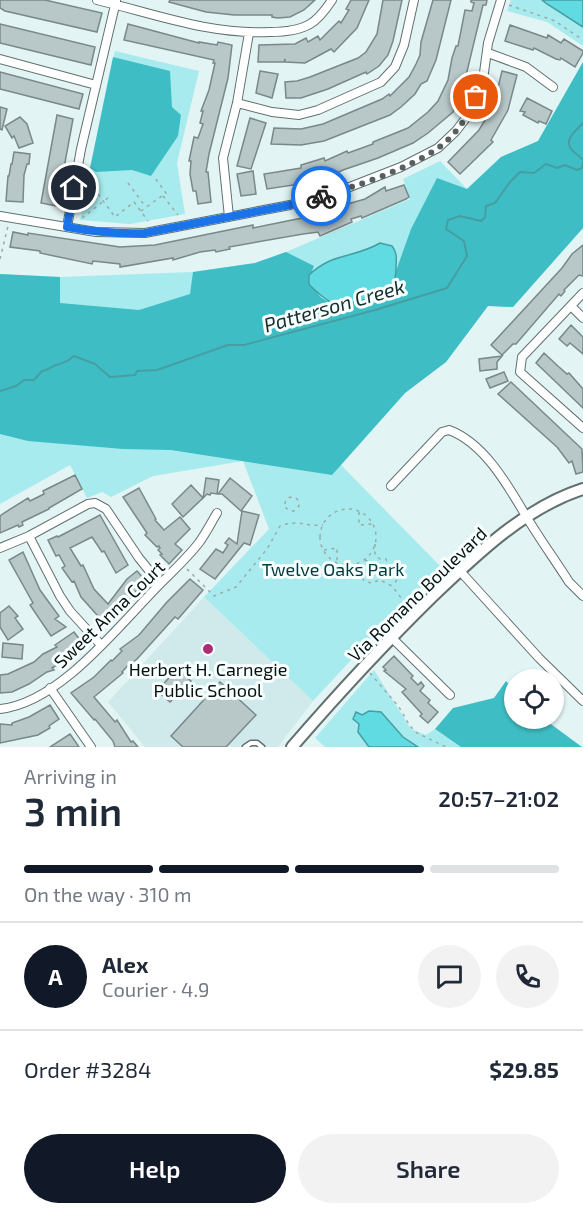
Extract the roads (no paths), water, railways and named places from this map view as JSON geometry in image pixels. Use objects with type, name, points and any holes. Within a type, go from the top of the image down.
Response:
[{"type":"street","points":[[97,0],[116,2],[204,28],[249,33],[290,31],[304,27],[320,16],[332,0]]},
{"type":"street","points":[[237,103],[272,112],[299,115],[334,103],[381,82],[395,66],[404,45],[414,0]]},
{"type":"street","points":[[0,216],[105,233],[145,233],[290,205],[342,190],[401,167],[438,148],[456,131],[469,114],[483,80],[488,43],[501,0]]},
{"type":"street","points":[[67,227],[81,149],[116,2]]},
{"type":"street","points":[[229,217],[223,158],[237,103],[249,33]]},
{"type":"street","points":[[488,53],[526,67],[554,87]]},
{"type":"street","points":[[0,60],[96,85]]},
{"type":"street","points":[[583,293],[522,357],[520,372],[583,428]]},
{"type":"street","points":[[571,306],[583,318]]},
{"type":"street","points":[[391,486],[442,432],[449,430],[472,442],[484,454],[570,582],[583,596]]},
{"type":"street","name":"Via Romano Boulevard","points":[[292,747],[391,637],[493,541],[526,517],[583,489]]},
{"type":"street","points":[[0,548],[29,536],[88,504],[95,503],[106,509],[138,558],[160,584]]},
{"type":"street","name":"Sweet Anna Court","points":[[0,709],[12,708],[24,703],[50,688],[77,668],[181,565],[199,543],[217,513]]},
{"type":"street","points":[[29,536],[65,603],[102,645]]},
{"type":"street","points":[[460,571],[538,658],[583,701]]},
{"type":"street","points":[[391,637],[450,695]]},
{"type":"street","points":[[50,688],[91,747]]},
{"type":"lane","points":[[245,747],[257,742],[262,747]]},
{"type":"waterway","name":"Patterson Creek","points":[[583,123],[572,134],[569,141],[571,149],[583,160]]},
{"type":"waterway","name":"Patterson Creek","points":[[0,391],[16,386],[24,380],[34,380],[42,371],[66,362],[74,356],[95,364],[110,377],[135,375],[137,371],[157,370],[228,345],[244,345],[447,288],[467,256],[464,241],[446,229],[448,220],[460,216],[481,221],[485,217],[486,206],[495,203],[520,172],[534,173],[546,164],[557,168],[565,165],[577,170],[582,168],[583,162]]},
{"type":"place","name":"Herbert H. Carnegie Public School","points":[[208,649]]},
{"type":"park label","name":"Twelve Oaks Park","points":[[333,569]]}]
